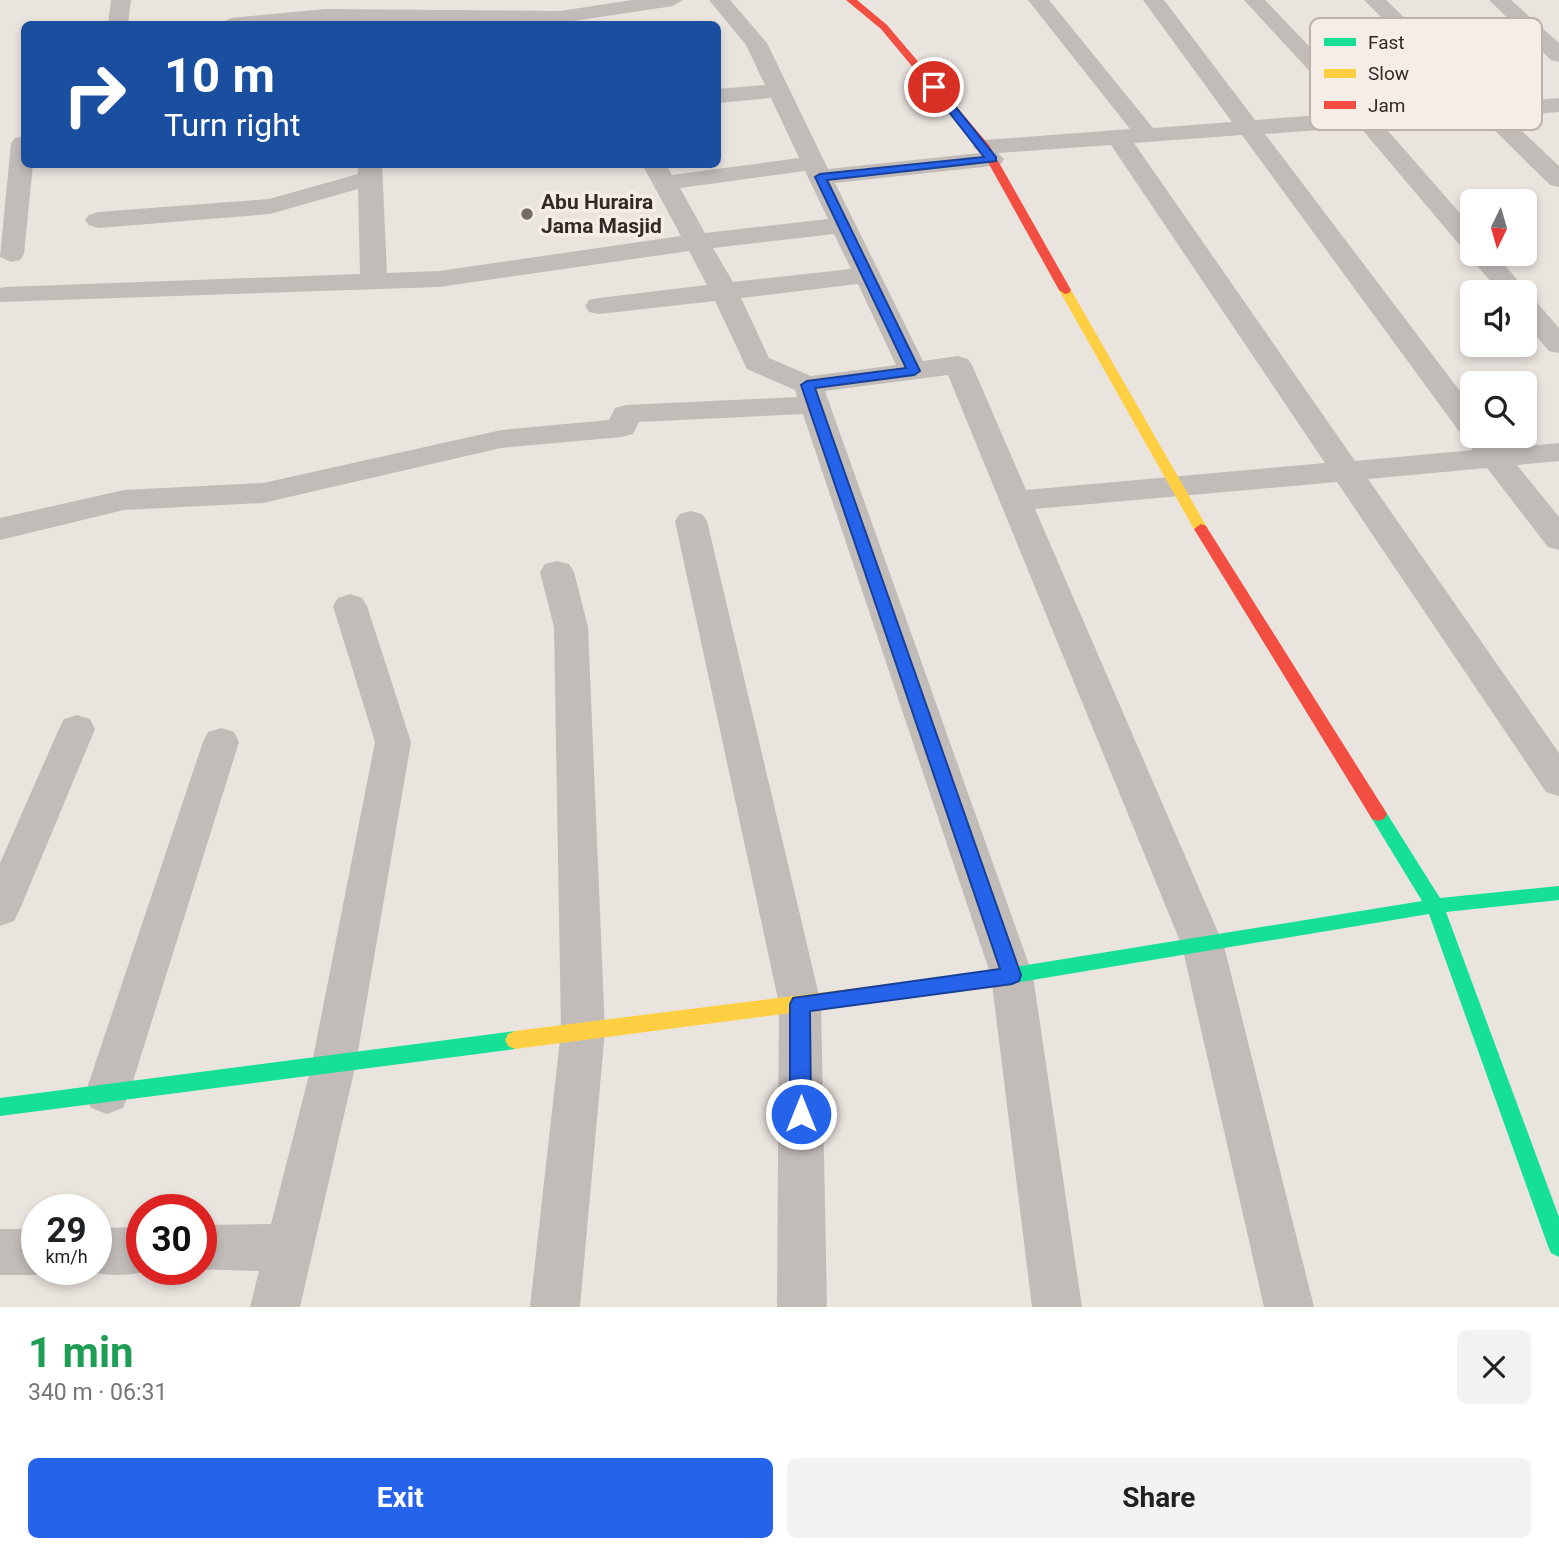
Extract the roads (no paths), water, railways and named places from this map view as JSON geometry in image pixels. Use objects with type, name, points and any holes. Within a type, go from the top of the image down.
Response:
[{"type":"street","points":[[118,21],[121,0]]},
{"type":"street","points":[[262,21],[325,15],[560,17],[673,0]]},
{"type":"street","points":[[719,0],[756,43],[914,371]]},
{"type":"street","points":[[851,0],[884,27],[988,153],[1174,485],[1435,906],[1559,1246]]},
{"type":"street","points":[[1038,0],[1133,136],[1348,474],[1559,782]]},
{"type":"street","points":[[1153,0],[1460,412]]},
{"type":"street","points":[[1254,0],[1310,60]]},
{"type":"street","points":[[1374,0],[1393,18]]},
{"type":"street","points":[[1499,0],[1519,18]]},
{"type":"street","points":[[1542,39],[1559,55]]},
{"type":"street","points":[[721,96],[779,90]]},
{"type":"street","points":[[1057,1307],[1012,975],[811,395],[757,363],[724,291],[694,242],[659,174],[817,170],[1133,136],[1310,122]]},
{"type":"street","points":[[1375,130],[1460,229]]},
{"type":"street","points":[[1509,130],[1559,180]]},
{"type":"street","points":[[11,254],[16,144]]},
{"type":"street","points":[[98,220],[270,206],[370,171],[374,281]]},
{"type":"street","points":[[5,295],[439,279],[694,242],[843,225]]},
{"type":"street","points":[[1491,266],[1504,280]]},
{"type":"street","points":[[599,306],[867,275]]},
{"type":"street","points":[[1537,319],[1559,345]]},
{"type":"street","points":[[0,529],[124,500],[263,493],[501,439],[622,428],[626,414],[811,395],[914,371],[958,365],[1203,946],[1289,1307]]},
{"type":"street","points":[[1015,501],[1174,485],[1348,474],[1480,448]]},
{"type":"street","points":[[1486,448],[1559,539]]},
{"type":"street","points":[[1500,448],[1559,452]]},
{"type":"street","points":[[691,521],[800,1004],[802,1307]]},
{"type":"street","points":[[555,1307],[583,1031],[571,627],[557,572]]},
{"type":"street","points":[[275,1307],[334,1063],[393,742],[350,606]]},
{"type":"street","points":[[0,909],[77,729]]},
{"type":"street","points":[[107,1094],[221,742]]},
{"type":"street","points":[[0,1107],[1012,975],[1203,946],[1435,906],[1559,893]]},
{"type":"street","points":[[217,1248],[290,1247]]},
{"type":"street","points":[[0,1252],[21,1252]]},
{"type":"place","name":"Abu Huraira Jama Masjid","points":[[527,214]]}]
